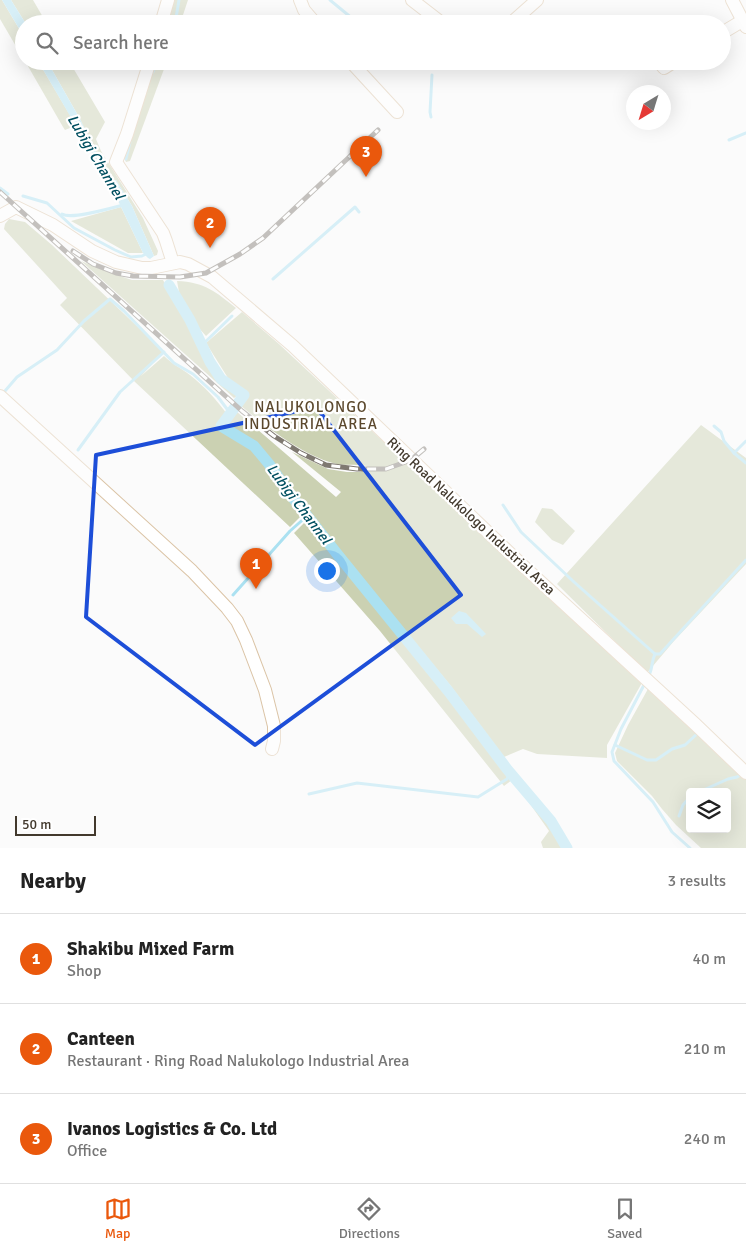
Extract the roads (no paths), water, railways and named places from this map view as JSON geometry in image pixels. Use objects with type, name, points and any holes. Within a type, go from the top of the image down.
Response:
[{"type":"street","points":[[164,15],[168,0]]},
{"type":"street","points":[[300,0],[308,15]]},
{"type":"street","points":[[412,0],[431,15]]},
{"type":"street","points":[[520,15],[537,0]]},
{"type":"street","points":[[731,29],[744,24],[732,0]]},
{"type":"street","points":[[147,70],[116,162],[163,234],[173,263]]},
{"type":"street","points":[[358,70],[396,112]]},
{"type":"street","name":"Ring Road Nalukologo Industrial Area","points":[[0,216],[16,207],[53,225],[105,258],[142,268],[180,262],[188,264],[212,278],[288,342],[475,521],[746,773]]},
{"type":"street","points":[[0,396],[192,571],[227,608],[237,621],[246,640],[265,690],[274,726],[272,749]]},
{"type":"water","points":[[2,0],[11,0],[20,15],[15,15],[15,22]]},
{"type":"water","points":[[43,70],[52,70],[96,152],[132,206],[154,256],[150,259],[143,253],[111,186]]},
{"type":"water","points":[[459,611],[466,613],[486,634],[482,637],[467,624],[456,624],[451,618]]},
{"type":"waterway","points":[[176,15],[179,0]]},
{"type":"waterway","points":[[330,0],[348,15]]},
{"type":"waterway","points":[[431,117],[432,75]]},
{"type":"waterway","points":[[729,140],[746,133]]},
{"type":"waterway","points":[[126,159],[130,142]]},
{"type":"waterway","points":[[0,188],[8,194]]},
{"type":"waterway","points":[[23,196],[47,203],[74,228],[115,250],[131,257],[142,256],[148,253]]},
{"type":"waterway","points":[[62,214],[83,215],[123,205]]},
{"type":"waterway","points":[[273,279],[355,207],[359,212]]},
{"type":"waterway","name":"Lubigi Channel","points":[[169,285],[221,379],[244,395],[221,426],[254,446],[269,464],[290,494],[449,692],[507,769],[551,821],[567,848]]},
{"type":"waterway","points":[[5,391],[17,377],[57,350],[84,321],[110,299],[174,363],[193,374],[218,397],[230,413]]},
{"type":"waterway","points":[[202,345],[232,316]]},
{"type":"waterway","points":[[78,450],[120,392],[164,352]]},
{"type":"waterway","points":[[714,426],[721,432],[724,441],[734,453]]},
{"type":"waterway","points":[[746,441],[734,453],[746,463]]},
{"type":"waterway","points":[[503,505],[521,532],[655,654],[649,675]]},
{"type":"waterway","points":[[233,595],[290,531],[307,516]]},
{"type":"waterway","points":[[655,654],[660,654],[746,560]]},
{"type":"waterway","points":[[645,683],[621,729],[612,752],[614,761],[653,802],[672,832],[690,848]]},
{"type":"waterway","points":[[615,745],[647,760],[656,760],[672,749],[685,745],[698,733]]},
{"type":"waterway","points":[[309,794],[357,783],[478,797],[507,779],[510,772]]},
{"type":"waterway","points":[[708,788],[742,774]]},
{"type":"waterway","points":[[679,816],[686,802]]},
{"type":"railway","points":[[73,251],[93,264],[116,273],[133,276],[180,277],[206,273],[240,254],[263,238],[378,130]]},
{"type":"railway","points":[[0,192],[242,411],[274,436],[301,453],[326,465],[357,469],[386,469],[411,460],[424,449]]},
{"type":"place","name":"Ivanos Logistics & Co. Ltd","points":[[366,177]]},
{"type":"place","name":"Canteen","points":[[210,248]]},
{"type":"place","name":"Shakibu Mixed Farm","points":[[256,589]]},
{"type":"district","name":"NALUKOLONGO INDUSTRIAL AREA","points":[[311,416]]}]
